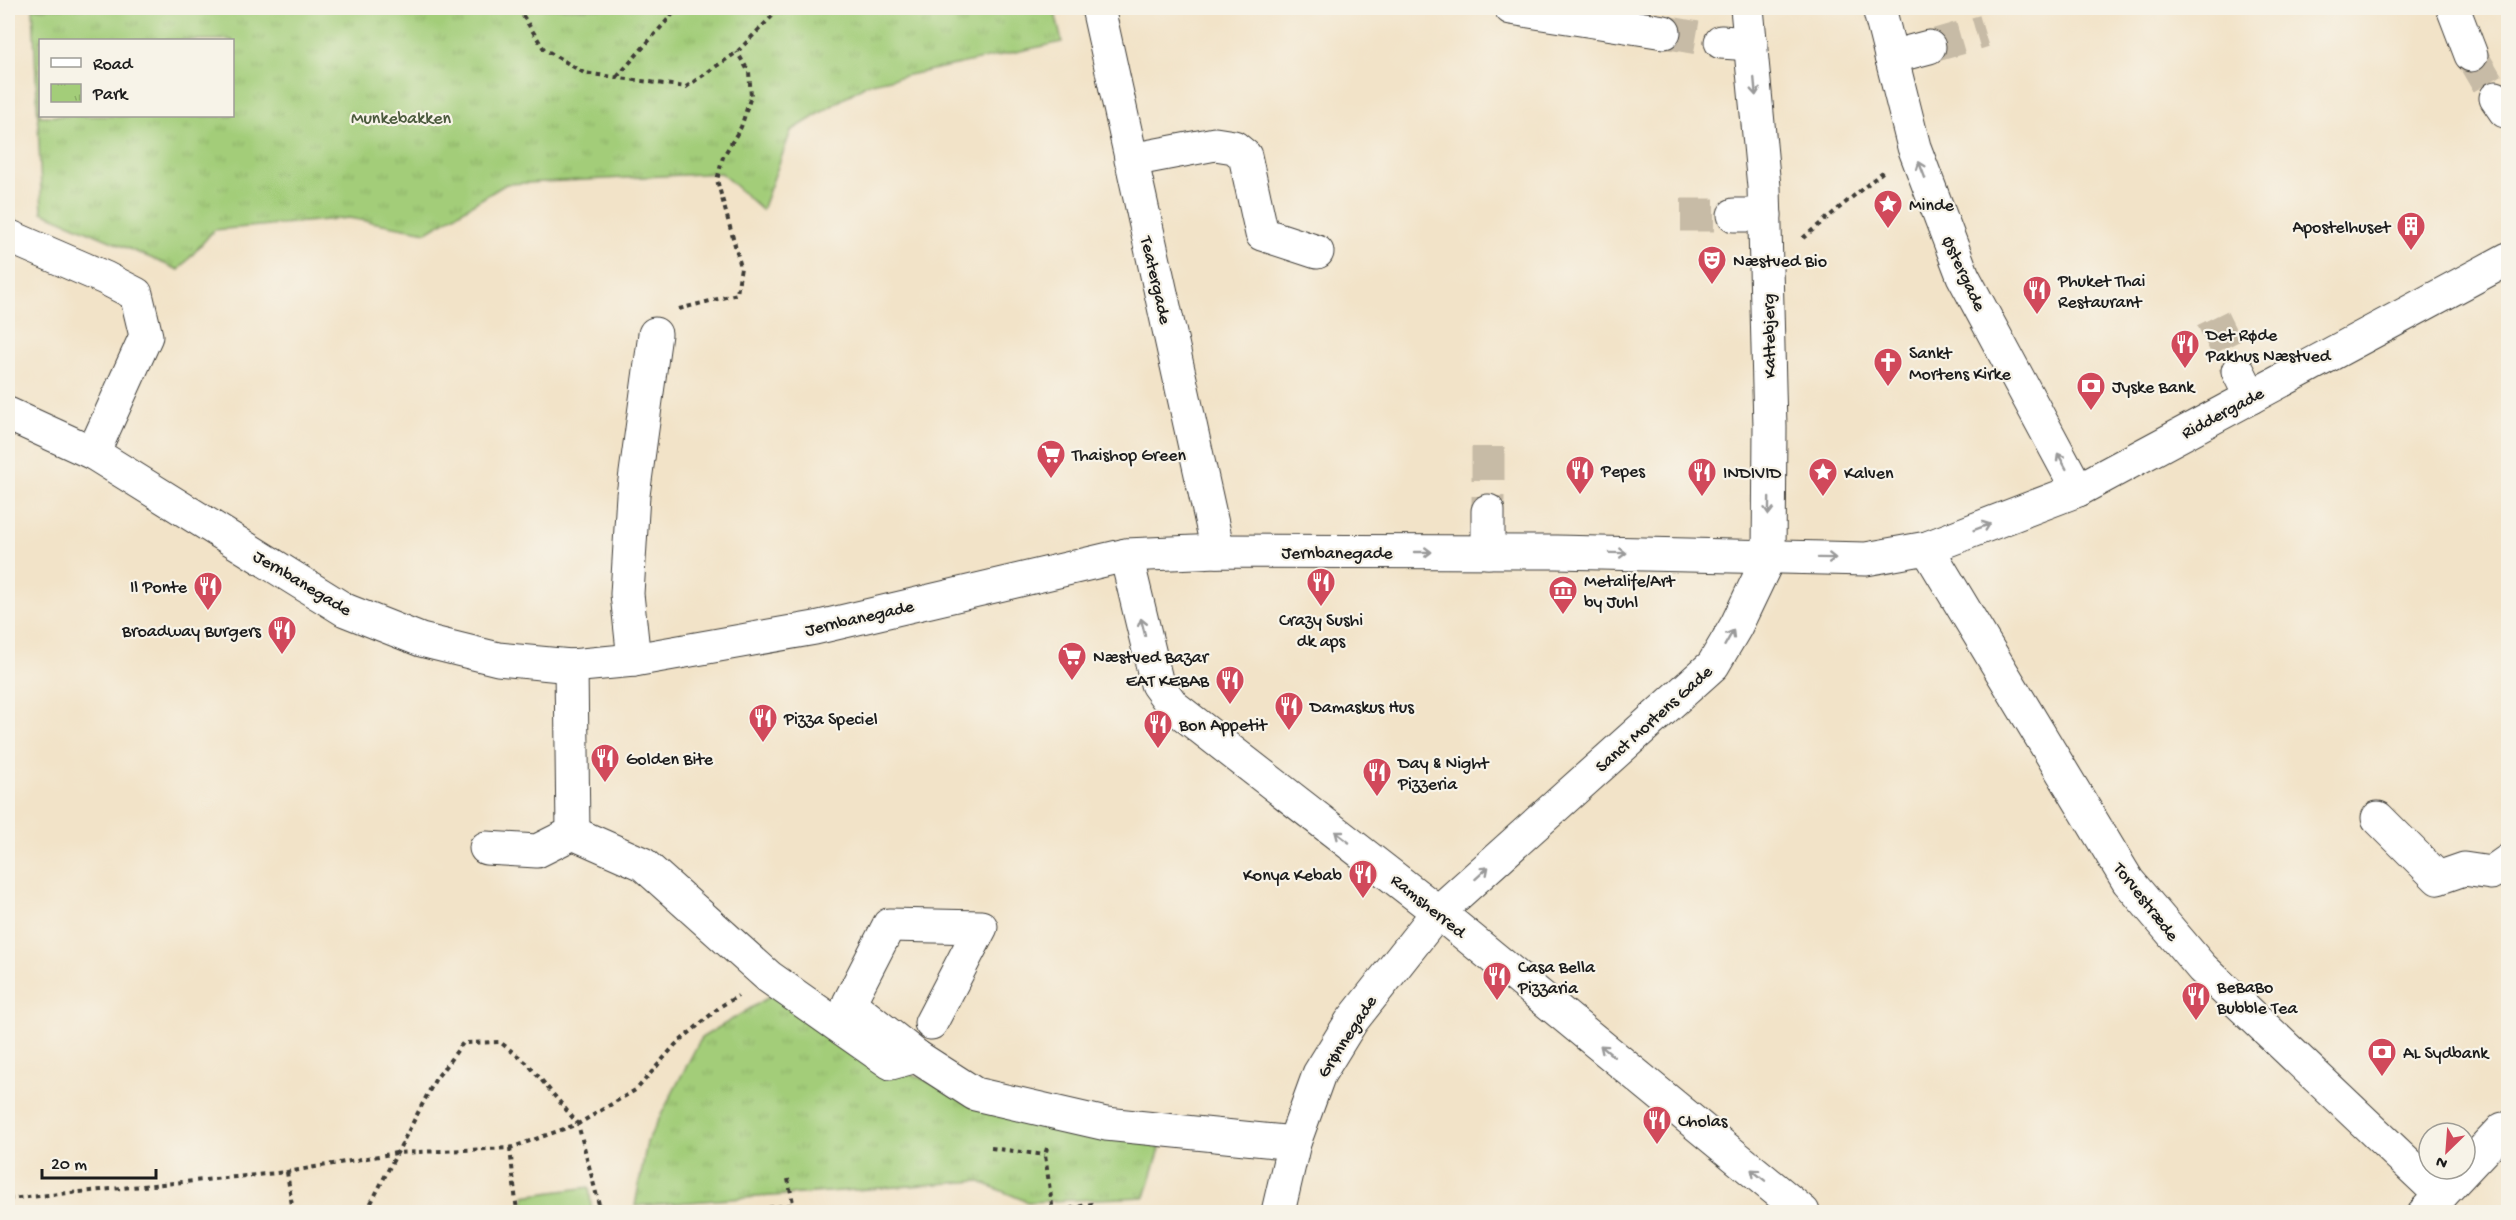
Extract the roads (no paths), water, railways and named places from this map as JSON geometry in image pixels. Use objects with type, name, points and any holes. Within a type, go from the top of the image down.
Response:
[{"type":"street","name":"Teatergade","points":[[1098,8],[1218,551]]},
{"type":"street","points":[[1511,8],[1548,10],[1664,32]]},
{"type":"street","name":"Kattebjerg","points":[[1747,8],[1736,43],[1750,215],[1766,267],[1770,427],[1769,557]]},
{"type":"street","name":"Østergade","points":[[1879,8],[1914,147],[1963,276],[2078,490]]},
{"type":"street","points":[[2453,8],[2471,56]]},
{"type":"street","points":[[1891,57],[1929,47]]},
{"type":"street","points":[[1131,160],[1215,144],[1234,147],[1245,156],[1262,234],[1317,252]]},
{"type":"street","points":[[8,236],[136,294],[146,336],[93,453]]},
{"type":"street","name":"Riddergade","points":[[1927,548],[2078,490],[2245,384],[2508,259]]},
{"type":"street","points":[[634,660],[627,594],[633,506],[655,334]]},
{"type":"street","name":"Jernbanegade","points":[[8,414],[93,453],[345,610],[421,640],[498,659],[571,666],[634,660],[815,628],[1126,555],[1218,551],[1488,552],[1769,557]]},
{"type":"street","points":[[1488,511],[1488,552]]},
{"type":"street","points":[[1769,557],[1866,559],[1927,548]]},
{"type":"street","name":"Torvestræde","points":[[1927,548],[2128,881],[2202,968],[2433,1204]]},
{"type":"street","name":"Ramsherred","points":[[1126,555],[1157,684],[1173,706],[1438,912],[1803,1212]]},
{"type":"street","name":"Sanct Mortens Gade","points":[[1438,912],[1713,665],[1736,626],[1769,557]]},
{"type":"street","points":[[571,666],[573,833]]},
{"type":"street","points":[[2378,818],[2438,879],[2464,869],[2491,873],[2508,861]]},
{"type":"street","points":[[486,848],[537,851],[573,833]]},
{"type":"street","points":[[573,833],[643,864],[769,977],[891,1063],[916,1056]]},
{"type":"street","name":"Grønnegade","points":[[1278,1212],[1294,1143],[1319,1074],[1352,1022],[1438,912]]},
{"type":"street","points":[[930,1023],[981,927],[889,925],[849,1003],[916,1056],[975,1094],[1106,1124],[1294,1143]]},
{"type":"street","points":[[2433,1204],[2503,1129],[2508,1137]]},
{"type":"tunnel","points":[[1929,47],[1984,31]]},
{"type":"tunnel","points":[[1664,32],[1721,42]]},
{"type":"tunnel","points":[[2471,55],[2496,98]]},
{"type":"tunnel","points":[[1681,215],[1734,215]]},
{"type":"tunnel","points":[[2212,318],[2238,371]]},
{"type":"tunnel","points":[[1488,447],[1488,511]]},
{"type":"place","name":"Minde","points":[[1888,230]]},
{"type":"place","name":"Apostelhuset","points":[[2411,252]]},
{"type":"place","name":"Næstved Bio","points":[[1712,286]]},
{"type":"place","name":"Phuket Thai Restaurant","points":[[2037,316]]},
{"type":"place","name":"Det Røde Pakhus Næstved","points":[[2185,370]]},
{"type":"place","name":"Sankt Mortens Kirke","points":[[1888,388]]},
{"type":"place","name":"Jyske Bank","points":[[2091,412]]},
{"type":"place","name":"Thaishop Green","points":[[1051,480]]},
{"type":"place","name":"Pepes","points":[[1580,496]]},
{"type":"place","name":"INDIVID","points":[[1702,498]]},
{"type":"place","name":"Kalven","points":[[1823,498]]},
{"type":"place","name":"Crazy Sushi dk aps","points":[[1321,608]]},
{"type":"place","name":"Il Ponte","points":[[208,612]]},
{"type":"place","name":"Metalife/Art by Juhl","points":[[1563,616]]},
{"type":"place","name":"Broadway Burgers","points":[[282,656]]},
{"type":"place","name":"Næstved Bazar","points":[[1072,682]]},
{"type":"place","name":"EAT KEBAB","points":[[1230,706]]},
{"type":"place","name":"Damaskus Hus","points":[[1289,732]]},
{"type":"place","name":"Pizza Speciel","points":[[763,744]]},
{"type":"place","name":"Bon Appetit","points":[[1158,750]]},
{"type":"place","name":"Golden Bite","points":[[605,784]]},
{"type":"place","name":"Day & Night Pizzeria","points":[[1377,798]]},
{"type":"place","name":"Konya Kebab","points":[[1363,900]]},
{"type":"place","name":"Casa Bella Pizzaria","points":[[1497,1002]]},
{"type":"place","name":"BeBaBo Bubble Tea","points":[[2196,1022]]},
{"type":"place","name":"AL Sydbank","points":[[2382,1078]]},
{"type":"place","name":"Cholas","points":[[1657,1146]]},
{"type":"park label","name":"Munkebakken","points":[[401,117]]}]
